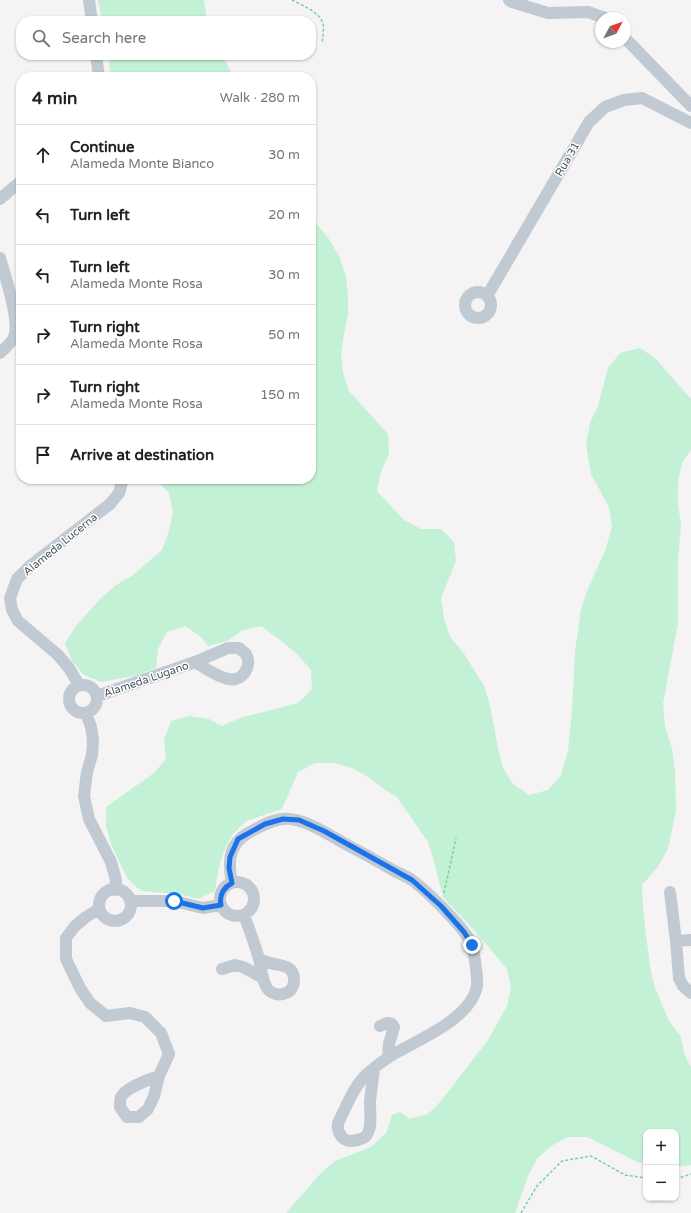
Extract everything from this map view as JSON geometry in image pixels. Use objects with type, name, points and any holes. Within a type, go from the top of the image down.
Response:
[{"type":"street","points":[[89,0],[91,16]]},
{"type":"street","points":[[509,0],[548,13],[588,12],[595,14]]},
{"type":"street","points":[[631,44],[691,106]]},
{"type":"street","points":[[97,60],[98,72]]},
{"type":"street","name":"Rua 31","points":[[487,296],[589,122],[605,108],[624,100],[642,98],[691,123]]},
{"type":"street","points":[[0,199],[16,185]]},
{"type":"street","points":[[0,258],[14,312],[16,326],[13,339],[0,353]]},
{"type":"street","name":"Alameda Lucerna","points":[[78,685],[69,668],[58,655],[18,621],[12,610],[10,598],[18,579],[30,566],[110,504],[119,493],[122,484]]},
{"type":"street","name":"Alameda Lugano","points":[[97,696],[195,662]]},
{"type":"street","points":[[78,685],[90,687],[94,690],[97,696],[93,709],[86,713],[79,713],[73,709],[69,703],[69,696],[72,689],[78,685]]},
{"type":"street","points":[[86,713],[91,727],[93,740],[92,755],[87,772],[84,796],[89,819],[111,862],[116,880],[115,890]]},
{"type":"street","points":[[232,883],[229,868],[230,857],[238,839],[265,824],[283,819],[299,820],[324,831],[412,880],[441,906],[464,932],[472,945],[477,984],[474,995],[467,1006],[456,1017],[440,1029],[388,1057],[374,1068],[366,1075],[355,1090],[338,1124],[339,1133],[345,1140],[352,1141],[366,1136],[370,1127],[370,1100],[374,1068]]},
{"type":"street","points":[[232,883],[243,883],[248,886],[254,896],[252,908],[244,915],[238,916],[228,913],[221,905],[221,894],[227,886],[232,883]]},
{"type":"street","points":[[115,890],[124,893],[128,896],[130,901],[127,915],[119,921],[109,920],[101,913],[99,909],[100,899],[106,892],[115,890]]},
{"type":"street","points":[[670,892],[679,978],[683,986],[691,993]]},
{"type":"street","points":[[130,901],[174,901],[203,908],[221,905]]},
{"type":"street","points":[[99,909],[75,926],[66,938],[66,959],[80,988],[90,1003],[106,1016],[130,1012],[145,1017],[161,1033],[169,1054],[160,1076]]},
{"type":"street","points":[[244,915],[252,934],[263,978],[268,989],[277,994],[286,993],[293,986],[294,981],[292,972],[289,968],[285,965],[259,960]]},
{"type":"street","points":[[676,941],[691,940]]},
{"type":"street","points":[[222,969],[235,965],[243,967],[263,978]]},
{"type":"street","points":[[380,1026],[387,1023],[392,1024],[394,1027],[389,1044],[388,1057]]},
{"type":"path","points":[[292,0],[312,9],[322,22],[322,43]]},
{"type":"path","points":[[441,906],[456,838]]},
{"type":"path","points":[[521,1213],[537,1186],[562,1161],[591,1156],[625,1175],[643,1178]]},
{"type":"path","points":[[679,1178],[691,1174]]},
{"type":"green space","points":[[98,0],[204,0],[206,16],[101,16]]},
{"type":"green space","points":[[109,60],[225,60],[231,72],[110,72]]},
{"type":"green space","points":[[316,223],[329,239],[339,256],[346,276],[348,315],[341,354],[343,373],[349,391],[388,434],[389,454],[381,472],[377,491],[404,520],[421,529],[441,529],[454,542],[456,561],[441,598],[444,618],[450,637],[463,652],[484,686],[490,705],[503,768],[513,784],[529,795],[548,790],[561,775],[568,751],[572,712],[575,652],[581,609],[587,591],[605,551],[612,527],[609,507],[591,474],[586,445],[590,423],[598,406],[608,368],[620,353],[640,348],[656,359],[691,399],[691,450],[682,463],[678,482],[678,504],[681,525],[678,560],[678,623],[663,704],[665,726],[672,748],[675,771],[676,811],[668,849],[657,868],[642,885],[645,927],[654,985],[669,1021],[681,1037],[685,1056],[691,1067],[691,1165],[679,1167],[679,1129],[643,1129],[643,1164],[587,1137],[568,1137],[551,1146],[537,1159],[528,1176],[515,1213],[286,1213],[320,1174],[335,1161],[371,1147],[386,1133],[392,1115],[400,1112],[410,1119],[428,1114],[441,1101],[488,1040],[507,1006],[511,988],[507,969],[482,939],[443,897],[428,842],[396,796],[385,790],[370,778],[352,768],[334,763],[315,763],[298,772],[282,809],[246,821],[232,835],[223,853],[215,891],[198,899],[179,894],[141,891],[127,878],[111,844],[106,826],[106,807],[154,773],[166,759],[164,740],[171,721],[189,716],[209,719],[222,726],[240,718],[298,703],[312,689],[311,670],[298,655],[261,626],[243,630],[227,641],[208,646],[201,637],[185,626],[167,632],[158,649],[156,668],[139,675],[101,682],[84,675],[72,661],[65,643],[76,626],[101,598],[116,585],[132,576],[162,550],[169,531],[173,512],[169,493],[161,484],[316,484]]},
{"type":"route","points":[[174,901],[203,908],[221,905],[221,894],[223,890],[232,883],[229,868],[230,857],[238,839],[265,824],[283,819],[299,820],[324,831],[412,880],[441,906],[464,932],[472,945]]}]
